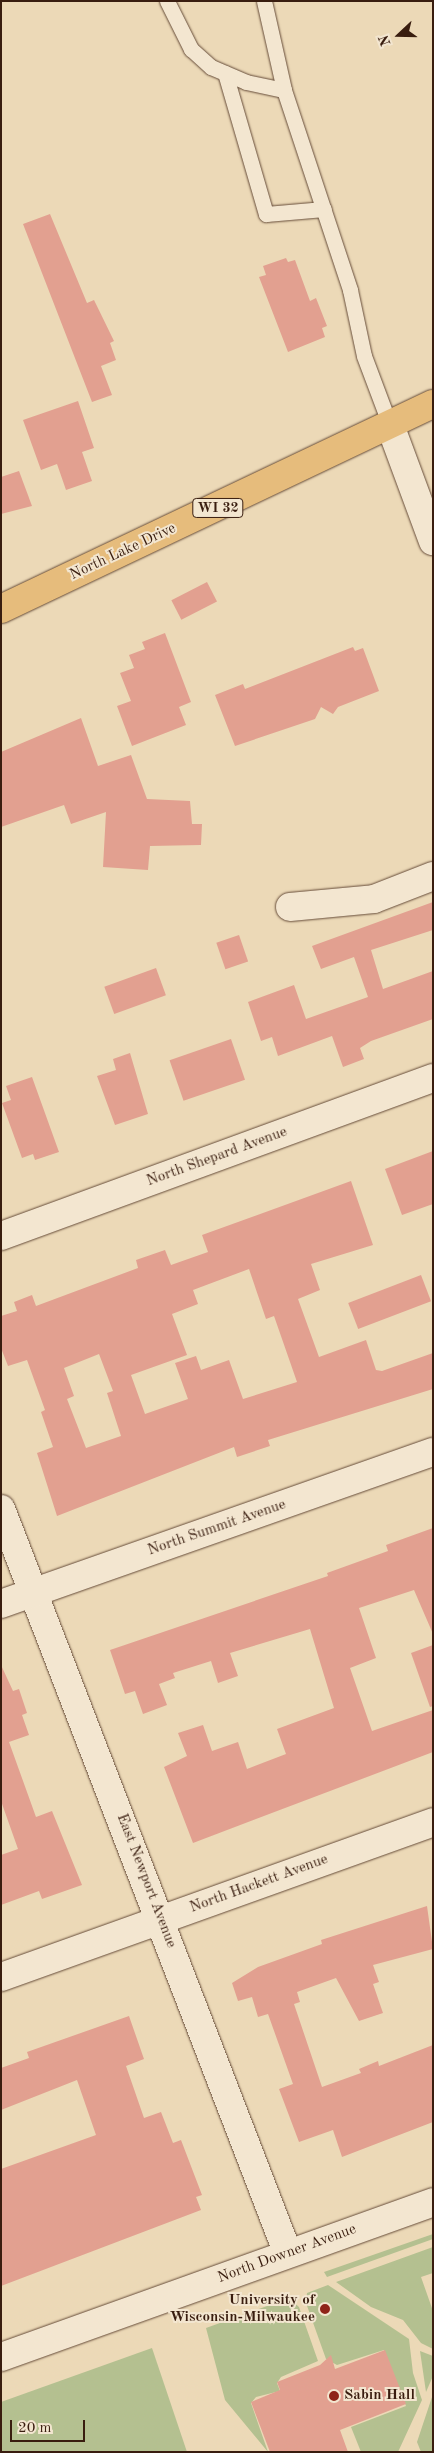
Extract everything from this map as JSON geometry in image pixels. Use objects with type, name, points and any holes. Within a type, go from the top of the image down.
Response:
[{"type":"main road","name":"North Lake Drive","points":[[1,609],[433,404]]},
{"type":"street","points":[[390,425],[433,540]]},
{"type":"street","points":[[290,907],[374,899],[433,876]]},
{"type":"street","name":"North Shepard Avenue","points":[[1,1236],[433,1078]]},
{"type":"street","name":"North Summit Avenue","points":[[1,1604],[433,1452]]},
{"type":"street","name":"East Newport Avenue","points":[[1,1509],[162,1920],[288,2254]]},
{"type":"street","name":"North Hackett Avenue","points":[[1,1977],[433,1822]]},
{"type":"street","name":"North Downer Avenue","points":[[1,2357],[433,2202]]},
{"type":"lane","points":[[167,1],[191,49],[211,68],[284,90]]},
{"type":"lane","points":[[264,1],[284,90],[350,290],[364,356],[390,425]]},
{"type":"lane","points":[[225,73],[266,214],[324,209]]},
{"type":"green space","points":[[433,2234],[433,2239],[327,2277],[324,2272]]},
{"type":"green space","points":[[433,2247],[433,2273],[421,2277],[433,2311],[433,2349],[421,2343],[403,2320],[371,2307],[336,2282]]},
{"type":"green space","points":[[328,2285],[409,2339],[413,2373],[422,2400],[398,2452],[361,2452],[351,2427],[406,2406],[384,2350],[337,2365],[326,2359],[306,2303],[307,2293]]},
{"type":"green space","points":[[289,2298],[299,2307],[318,2361],[281,2377],[277,2383],[280,2391],[256,2397],[251,2403],[268,2452],[225,2400],[206,2328]]},
{"type":"green space","points":[[152,2348],[187,2452],[1,2452],[1,2402]]},
{"type":"green space","points":[[420,2351],[433,2356],[433,2376],[426,2392]]},
{"type":"green space","points":[[433,2394],[433,2452],[421,2452],[417,2442]]},
{"type":"building","points":[[50,214],[87,303],[94,300],[114,341],[110,343],[116,360],[101,366],[112,395],[92,402],[23,224]]},
{"type":"building","points":[[286,258],[288,262],[295,260],[310,301],[316,298],[327,326],[322,328],[325,337],[288,352],[259,277],[266,275],[263,266]]},
{"type":"building","points":[[78,401],[94,448],[82,452],[92,481],[66,490],[57,464],[41,470],[23,420]]},
{"type":"building","points":[[19,471],[32,506],[1,514],[1,477]]},
{"type":"building","points":[[207,582],[217,602],[181,620],[171,600]]},
{"type":"building","points":[[165,633],[191,702],[179,707],[186,725],[132,746],[117,706],[131,701],[120,673],[134,668],[129,655],[145,649],[142,642]]},
{"type":"building","points":[[353,647],[355,651],[363,648],[379,691],[338,707],[333,714],[321,707],[315,719],[235,746],[215,695],[243,684],[245,689]]},
{"type":"building","points":[[81,718],[98,766],[131,755],[147,799],[190,801],[192,824],[202,824],[201,845],[150,846],[148,870],[103,867],[106,812],[71,824],[64,805],[1,827],[1,752]]},
{"type":"building","points":[[433,902],[433,930],[371,950],[383,989],[433,971],[433,1019],[371,1041],[360,1048],[364,1059],[343,1067],[332,1036],[278,1056],[272,1037],[261,1041],[248,1002],[294,985],[306,1019],[368,997],[354,957],[321,969],[312,946]]},
{"type":"building","points":[[239,935],[248,961],[225,969],[216,943]]},
{"type":"building","points":[[156,968],[166,995],[114,1014],[104,987]]},
{"type":"building","points":[[231,1039],[245,1080],[184,1101],[170,1060]]},
{"type":"building","points":[[130,1053],[148,1114],[115,1125],[97,1076],[116,1070],[113,1059]]},
{"type":"building","points":[[32,1077],[59,1152],[35,1160],[33,1154],[22,1158],[2,1103],[11,1100],[6,1086]]},
{"type":"building","points":[[433,1151],[433,1204],[402,1215],[385,1169]]},
{"type":"building","points":[[351,1181],[373,1245],[311,1264],[320,1290],[298,1299],[319,1357],[366,1340],[376,1370],[382,1371],[433,1353],[433,1389],[268,1440],[270,1446],[237,1457],[234,1447],[57,1516],[37,1453],[53,1447],[41,1412],[45,1410],[27,1360],[8,1366],[1,1348],[1,1316],[17,1311],[14,1302],[32,1295],[36,1306],[138,1268],[136,1260],[165,1250],[171,1265],[208,1252],[202,1235]],"holes":[[[249,1269],[266,1319],[274,1316],[297,1382],[243,1399],[229,1360],[201,1370],[196,1356],[175,1363],[188,1399],[145,1414],[131,1375],[187,1355],[172,1314],[198,1304],[193,1290]],[[99,1354],[113,1391],[107,1393],[121,1436],[86,1448],[67,1399],[74,1396],[64,1368]]]},
{"type":"building","points":[[421,1275],[431,1301],[358,1329],[348,1303]]},
{"type":"building","points":[[433,1528],[433,1634],[414,1590],[359,1608],[376,1658],[350,1668],[372,1731],[433,1710],[433,1752],[193,1843],[164,1767],[187,1756],[178,1733],[203,1725],[212,1751],[238,1742],[247,1769],[286,1754],[277,1729],[334,1708],[310,1629],[230,1653],[238,1676],[218,1683],[211,1661],[173,1673],[175,1678],[159,1684],[167,1705],[143,1714],[135,1691],[125,1694],[110,1650],[328,1576],[327,1573],[388,1551],[386,1545]]},
{"type":"building","points":[[433,1645],[433,1706],[430,1707],[411,1653]]},
{"type":"building","points":[[1,1665],[13,1691],[19,1689],[27,1713],[22,1715],[29,1735],[9,1742],[36,1817],[52,1811],[82,1885],[42,1899],[39,1891],[1,1905],[1,1855],[18,1849],[1,1801]]},
{"type":"building","points":[[427,1906],[433,1949],[373,1965],[379,1982],[373,1984],[383,2013],[359,2021],[336,1978],[297,1992],[300,2002],[294,2004],[322,2087],[361,2073],[359,2069],[378,2061],[379,2066],[433,2045],[433,2122],[342,2157],[333,2130],[299,2142],[279,2089],[293,2084],[268,2014],[258,2017],[252,1997],[238,2001],[232,1983],[258,1967],[322,1944],[321,1940]]},
{"type":"building","points":[[129,2016],[144,2059],[126,2066],[144,2118],[161,2112],[173,2143],[181,2140],[202,2195],[196,2197],[201,2210],[1,2286],[1,2169],[96,2135],[77,2080],[1,2110],[1,2068],[29,2058],[27,2052]]},
{"type":"building","name":"Sabin Hall","points":[[385,2350],[406,2404],[340,2430],[348,2452],[270,2452],[251,2402],[280,2390],[277,2382],[320,2365],[331,2355],[335,2369]]},
{"type":"place","name":"University of Wisconsin-Milwaukee","points":[[325,2309]]},
{"type":"place","name":"Sabin Hall","points":[[334,2396]]}]
